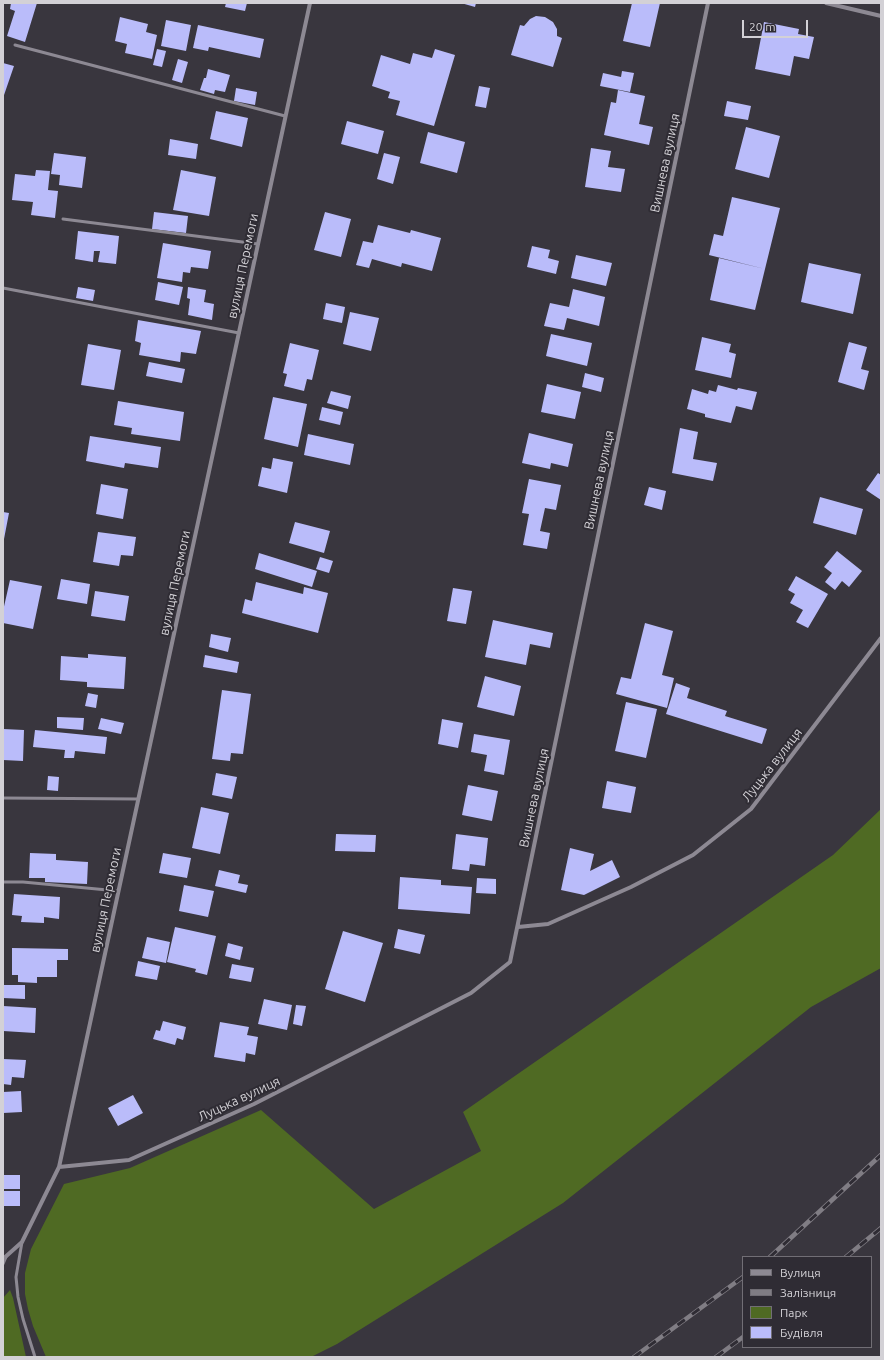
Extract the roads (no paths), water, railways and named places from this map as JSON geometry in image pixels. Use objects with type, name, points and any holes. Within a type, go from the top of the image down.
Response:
[{"type":"street","name":"вулиця Перемоги","points":[[59,1167],[310,3]]},
{"type":"street","name":"Вишнева вулиця","points":[[510,962],[708,3]]},
{"type":"street","points":[[826,3],[881,16]]},
{"type":"street","name":"Луцька вулиця","points":[[518,927],[548,924],[631,887],[693,855],[751,810],[881,638]]},
{"type":"street","name":"Луцька вулиця","points":[[59,1167],[129,1160],[254,1104],[471,993],[510,962]]},
{"type":"street","points":[[4,1258],[22,1242],[59,1167]]},
{"type":"lane","points":[[15,45],[285,116]]},
{"type":"lane","points":[[63,219],[258,244]]},
{"type":"lane","points":[[3,288],[239,333]]},
{"type":"lane","points":[[3,798],[138,799]]},
{"type":"lane","points":[[3,882],[23,882],[118,891]]},
{"type":"lane","points":[[22,1242],[16,1277],[18,1296],[23,1319],[35,1357]]},
{"type":"lane","points":[[3,1264],[4,1258]]},
{"type":"railway","points":[[771,1256],[881,1155]]},
{"type":"railway","points":[[847,1256],[881,1228]]},
{"type":"railway","points":[[634,1357],[742,1278]]},
{"type":"railway","points":[[716,1357],[742,1338]]}]
